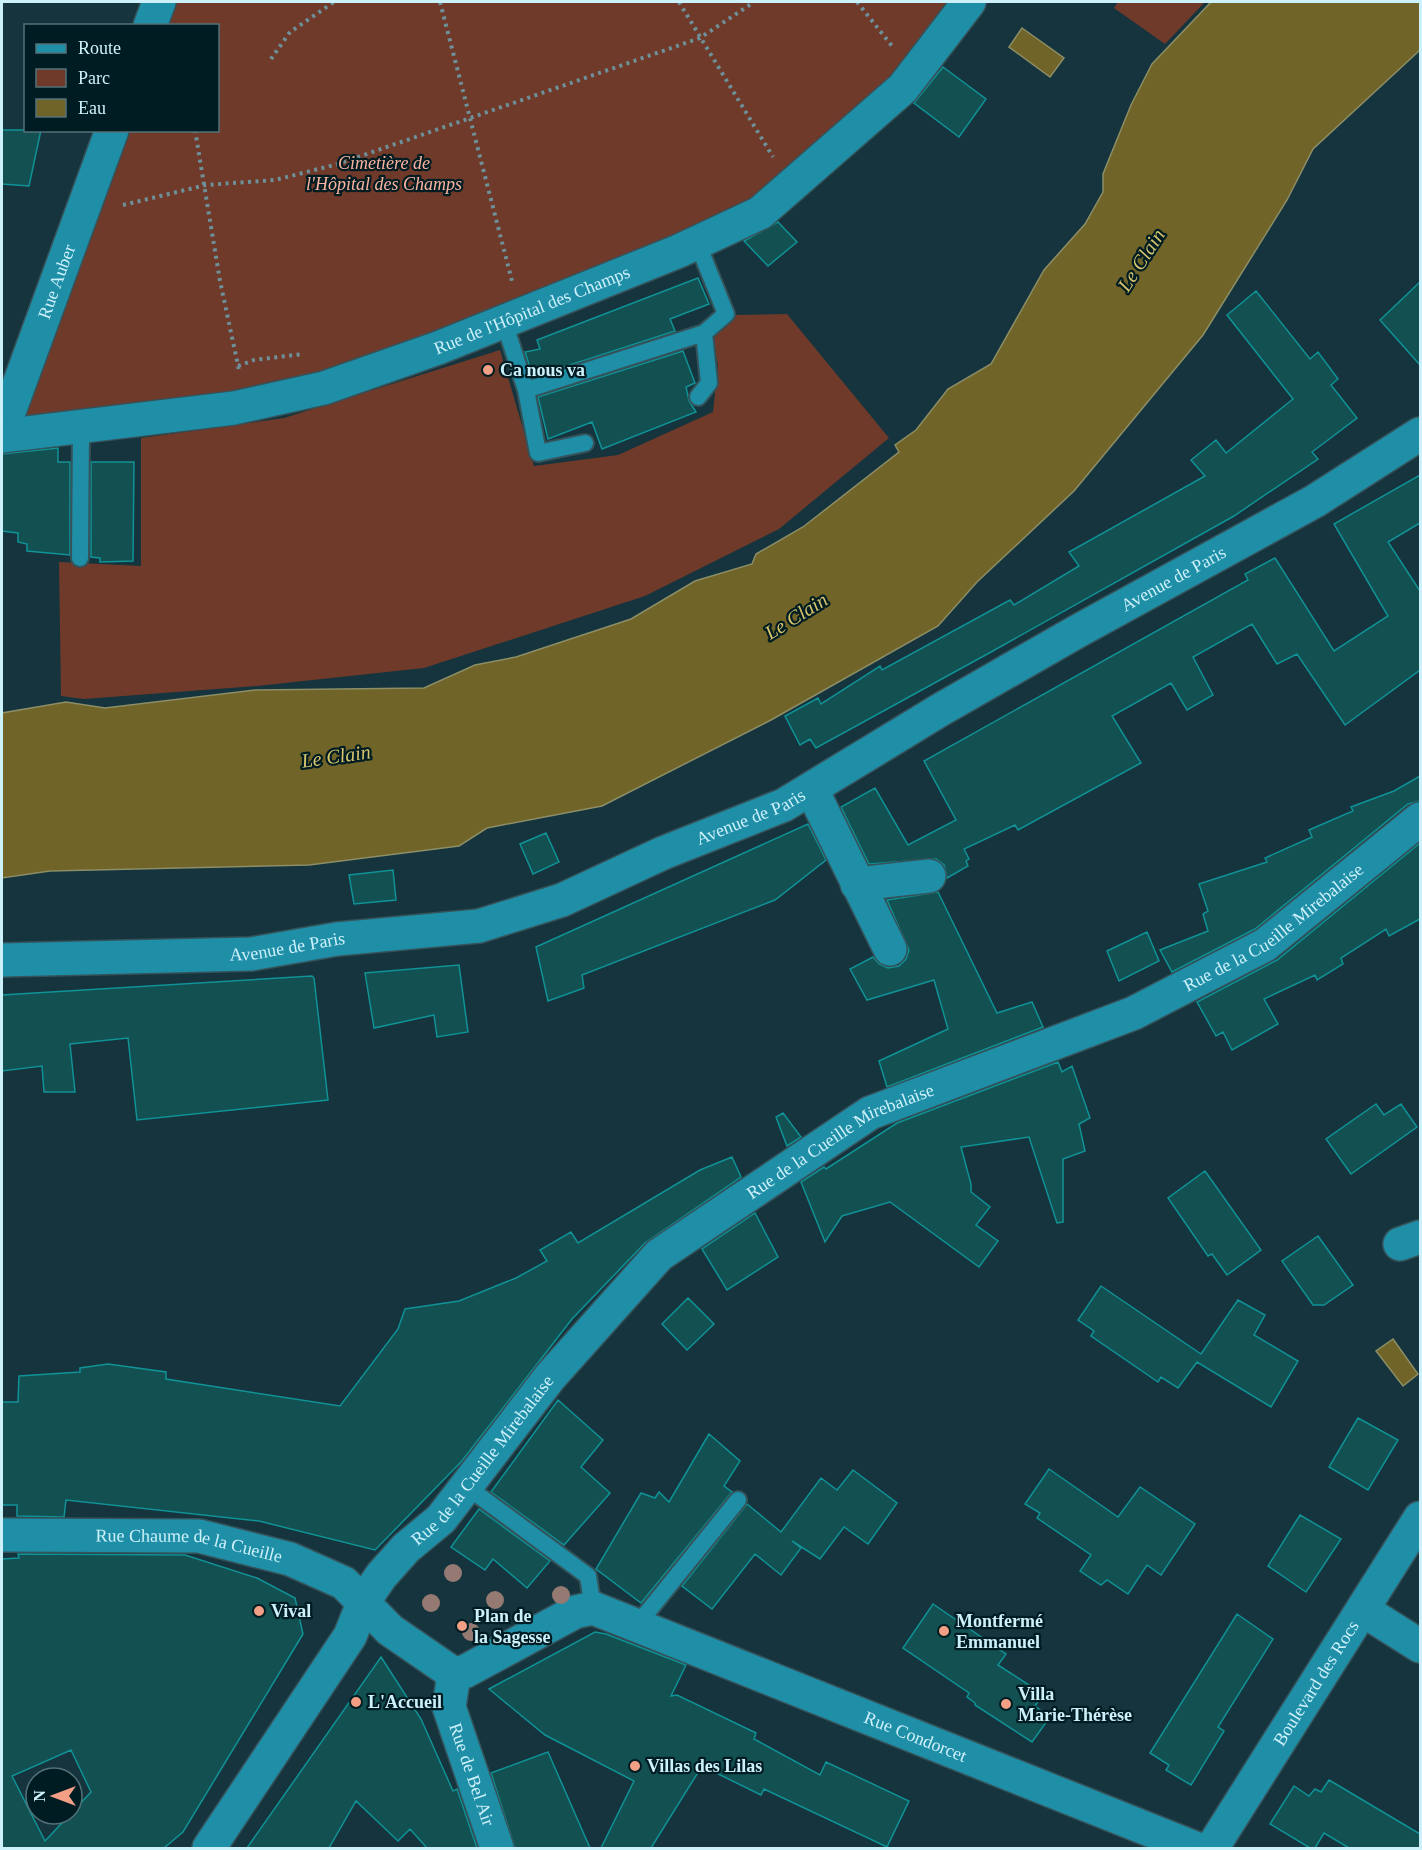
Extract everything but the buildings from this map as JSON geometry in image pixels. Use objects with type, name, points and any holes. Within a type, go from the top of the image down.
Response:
[{"type":"street","points":[[151,24],[159,2]]},
{"type":"street","name":"Rue de l'Hôpital des Champs","points":[[2,436],[234,408],[312,390],[381,368],[504,322],[697,242],[760,213],[903,88],[969,2]]},
{"type":"street","name":"Rue Auber","points":[[2,431],[111,132]]},
{"type":"street","name":"Avenue de Paris","points":[[2,960],[251,954],[337,939],[480,926],[562,900],[663,853],[784,805],[812,790],[940,710],[1058,642],[1315,501],[1420,434]]},
{"type":"street","points":[[812,790],[890,949]]},
{"type":"street","name":"Rue de la Cueille Mirebalaise","points":[[209,1848],[350,1636],[364,1601],[381,1576],[406,1548],[441,1519],[550,1377],[659,1255],[870,1113],[1134,1013],[1264,945],[1420,819]]},
{"type":"street","points":[[857,884],[929,876]]},
{"type":"street","name":"Boulevard des Rocs","points":[[1212,1848],[1420,1518]]},
{"type":"street","name":"Rue Chaume de la Cueille","points":[[2,1535],[199,1536],[290,1559],[344,1583],[364,1601]]},
{"type":"street","points":[[364,1601],[390,1630],[454,1674],[464,1672],[575,1612],[592,1608]]},
{"type":"street","name":"Rue Condorcet","points":[[592,1608],[1195,1848]]},
{"type":"street","points":[[1363,1610],[1420,1646]]},
{"type":"street","name":"Rue de Bel Air","points":[[454,1674],[448,1707],[497,1848]]},
{"type":"lane","points":[[526,390],[704,333],[726,314],[697,242]]},
{"type":"lane","points":[[504,322],[526,390],[538,453],[585,443]]},
{"type":"lane","points":[[698,397],[709,383],[704,333]]},
{"type":"lane","points":[[80,558],[81,428]]},
{"type":"lane","points":[[466,1486],[588,1576],[592,1608]]},
{"type":"lane","points":[[637,1625],[738,1500]]},
{"type":"path","points":[[271,59],[290,32],[334,2]]},
{"type":"path","points":[[440,2],[472,117],[512,280],[523,277]]},
{"type":"path","points":[[679,2],[777,161]]},
{"type":"path","points":[[122,206],[206,185],[275,180],[338,164],[700,38],[754,2]]},
{"type":"path","points":[[857,2],[893,48]]},
{"type":"path","points":[[195,132],[206,185],[220,281],[240,377]]},
{"type":"green space","name":"Cimetière de l'Hôpital des Champs","points":[[170,2],[954,2],[894,82],[753,203],[657,250],[321,378],[27,424],[18,414],[123,132],[219,132],[219,24],[161,24]]},
{"type":"green space","points":[[1118,2],[1205,2],[1165,44],[1114,8]]},
{"type":"green space","points":[[787,314],[889,438],[779,529],[645,596],[424,668],[257,686],[84,699],[61,696],[59,562],[141,566],[141,438],[284,418],[500,350],[534,466],[618,455],[713,412],[718,365],[713,339],[734,315]]},
{"type":"water","name":"Le Clain","points":[[1211,2],[1420,2],[1420,50],[1313,149],[1287,200],[1203,335],[1074,491],[977,582],[938,626],[771,720],[602,806],[487,828],[459,846],[309,865],[50,871],[2,878],[2,713],[66,702],[105,708],[255,690],[424,688],[475,665],[516,657],[631,619],[695,581],[752,564],[756,554],[803,527],[899,452],[895,445],[916,430],[948,389],[991,364],[1044,270],[1085,224],[1103,192],[1103,174],[1131,105],[1152,64]]},
{"type":"water","points":[[1022,28],[1064,58],[1050,77],[1009,47]]},
{"type":"water","points":[[1393,1339],[1418,1374],[1403,1386],[1376,1351]]},
{"type":"place","name":"Ca nous va","points":[[488,370]]},
{"type":"place","name":"Vival","points":[[259,1611]]},
{"type":"place","name":"Plan de la Sagesse","points":[[462,1626]]},
{"type":"place","name":"Montfermé Emmanuel","points":[[944,1631]]},
{"type":"place","name":"L'Accueil","points":[[356,1702]]},
{"type":"place","name":"Villa Marie-Thérèse","points":[[1006,1704]]},
{"type":"place","name":"Villas des Lilas","points":[[635,1766]]}]
